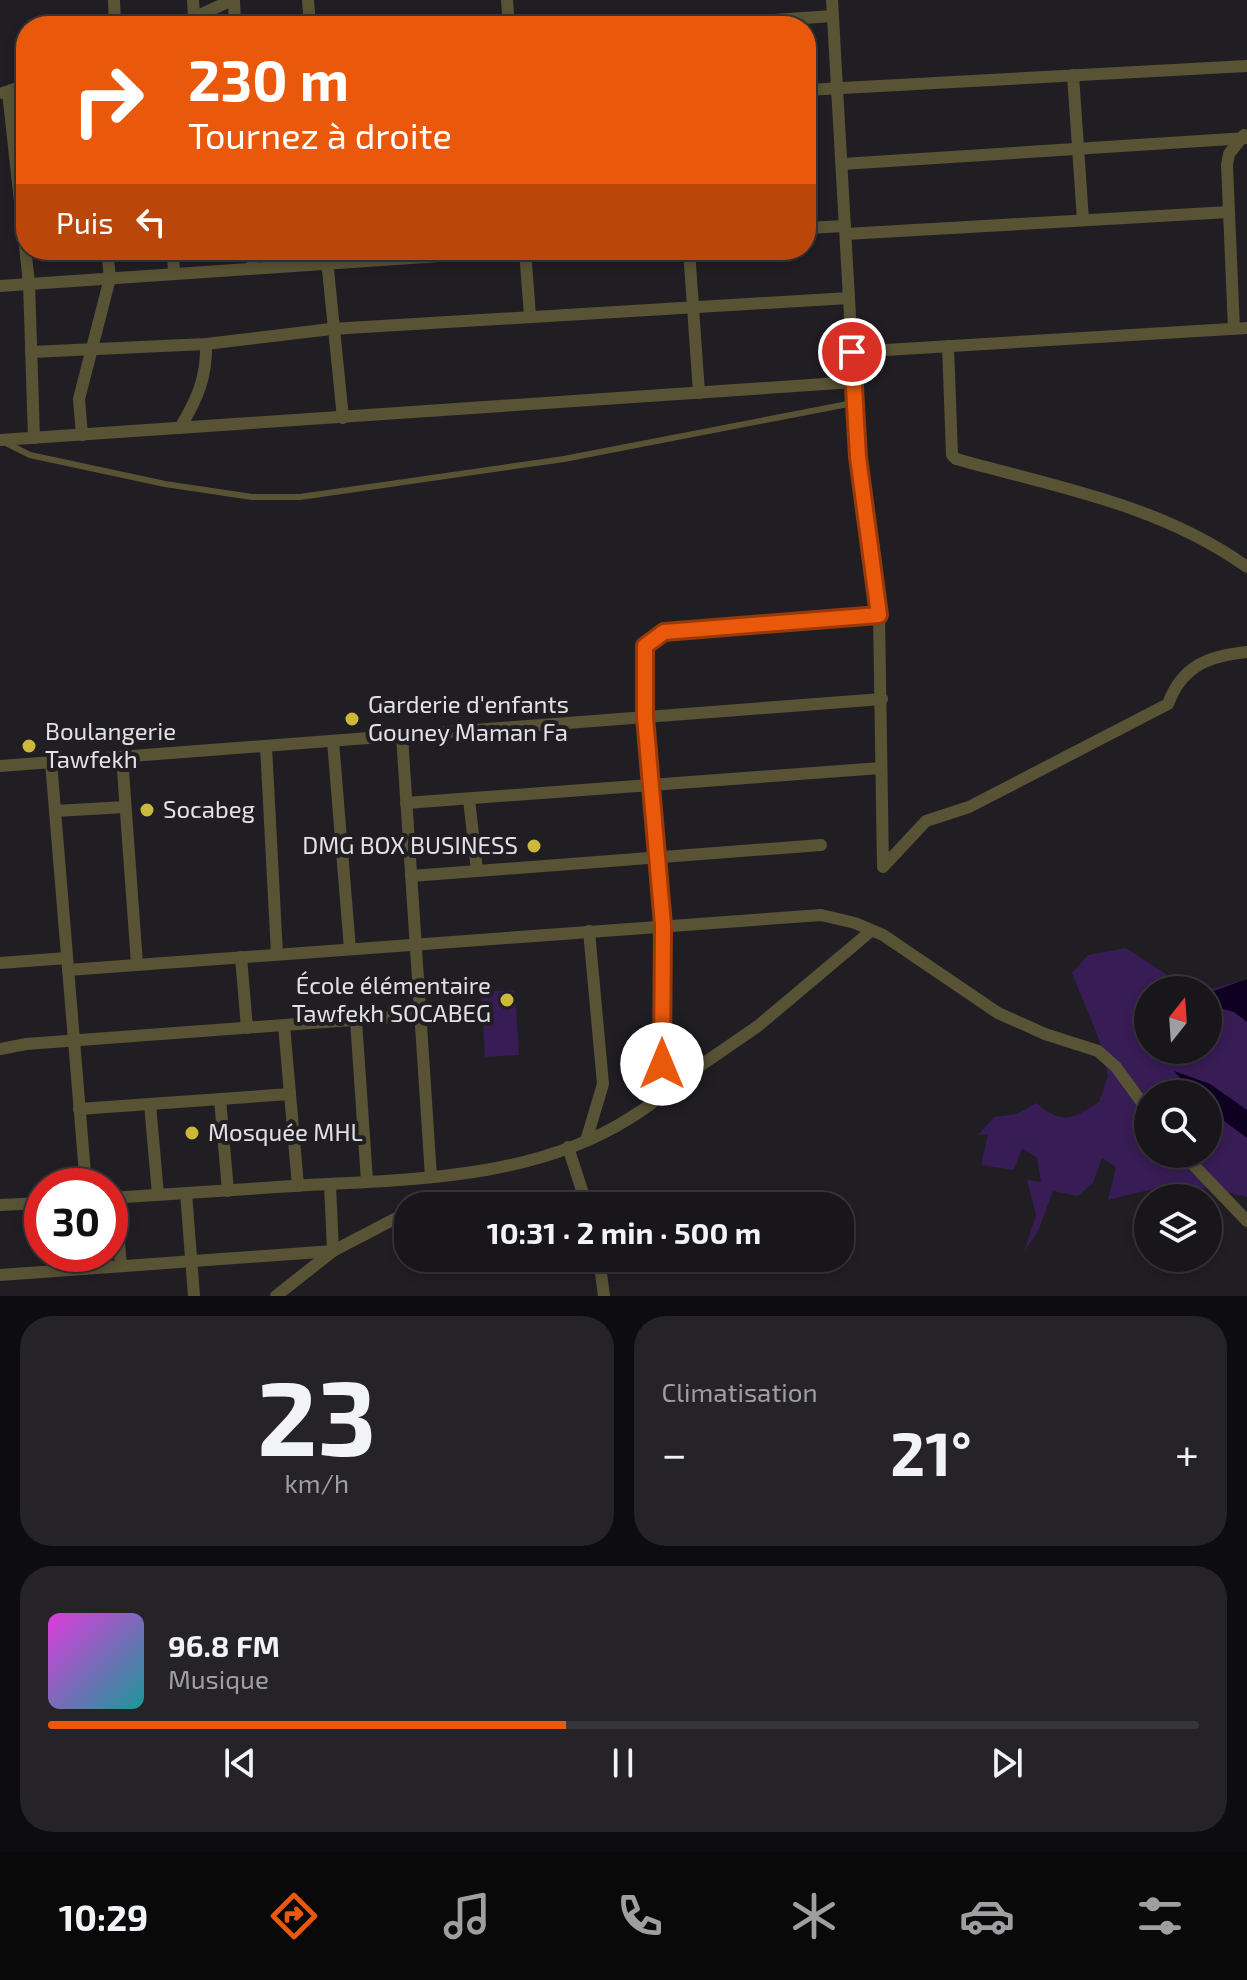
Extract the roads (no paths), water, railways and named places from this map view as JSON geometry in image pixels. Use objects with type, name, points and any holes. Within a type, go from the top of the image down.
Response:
[{"type":"street","points":[[198,16],[233,0]]},
{"type":"street","points":[[832,0],[858,457],[879,615],[883,867],[919,827],[935,815],[969,807],[1168,704],[1174,686],[1191,667],[1247,652]]},
{"type":"street","points":[[816,17],[833,16]]},
{"type":"street","points":[[816,89],[1247,66]]},
{"type":"street","points":[[1073,75],[1083,220]]},
{"type":"street","points":[[4,93],[16,184]]},
{"type":"street","points":[[842,164],[1244,136]]},
{"type":"street","points":[[852,352],[1240,329],[1227,165],[1229,154],[1244,136]]},
{"type":"street","points":[[816,229],[845,230],[1229,212]]},
{"type":"street","points":[[26,260],[34,438]]},
{"type":"street","points":[[82,435],[79,399],[89,350],[110,278],[108,260]]},
{"type":"street","points":[[173,260],[174,273]]},
{"type":"street","points":[[253,260],[253,268]]},
{"type":"street","points":[[0,286],[253,268],[302,260]]},
{"type":"street","points":[[326,260],[331,329],[343,418]]},
{"type":"street","points":[[527,260],[530,316]]},
{"type":"street","points":[[690,260],[699,393]]},
{"type":"street","points":[[31,352],[206,344],[331,329],[849,298]]},
{"type":"street","points":[[180,428],[201,392],[206,344]]},
{"type":"street","points":[[948,346],[952,455],[956,459],[1062,485],[1121,504],[1204,537],[1247,567]]},
{"type":"street","points":[[0,440],[854,382]]},
{"type":"street","points":[[662,1092],[663,925],[645,717],[645,646],[664,632],[879,615]]},
{"type":"street","points":[[0,766],[882,699]]},
{"type":"street","points":[[402,736],[431,1177]]},
{"type":"street","points":[[333,741],[350,949]]},
{"type":"street","points":[[266,746],[277,954]]},
{"type":"street","points":[[122,757],[137,964]]},
{"type":"street","points":[[51,762],[84,1168]]},
{"type":"street","points":[[406,803],[881,768]]},
{"type":"street","points":[[469,799],[477,871]]},
{"type":"street","points":[[55,811],[125,807]]},
{"type":"street","points":[[411,876],[821,845]]},
{"type":"street","points":[[0,963],[137,964],[821,915],[871,931],[998,1013],[1045,1034],[1098,1051],[1116,1067],[1134,1092]]},
{"type":"street","points":[[586,1141],[603,1084],[589,931]]},
{"type":"street","points":[[128,1197],[431,1177],[520,1164],[586,1141],[605,1134],[655,1102],[662,1092],[758,1026],[871,931]]},
{"type":"street","points":[[241,957],[247,1028]]},
{"type":"street","points":[[0,1049],[420,1015]]},
{"type":"street","points":[[356,1020],[367,1181]]},
{"type":"street","points":[[284,1025],[298,1186]]},
{"type":"street","points":[[79,1109],[290,1094]]},
{"type":"street","points":[[220,1099],[228,1191]]},
{"type":"street","points":[[150,1104],[158,1195]]},
{"type":"street","points":[[568,1147],[582,1192]]},
{"type":"street","points":[[1196,1168],[1247,1221]]},
{"type":"street","points":[[330,1184],[333,1251]]},
{"type":"street","points":[[186,1193],[194,1296]]},
{"type":"street","points":[[0,1205],[24,1204]]},
{"type":"street","points":[[276,1296],[333,1251],[394,1219]]},
{"type":"street","points":[[128,1266],[333,1251]]},
{"type":"street","points":[[0,1275],[40,1272]]},
{"type":"street","points":[[601,1272],[604,1296]]},
{"type":"lane","points":[[0,440],[30,455],[165,484],[252,497],[300,497],[564,459],[855,402]]},
{"type":"place","name":"Garderie d'enfants Gouney Maman Fa","points":[[352,719]]},
{"type":"place","name":"Boulangerie Tawfekh","points":[[29,746]]},
{"type":"place","name":"Socabeg","points":[[147,810]]},
{"type":"place","name":"DMG BOX BUSINESS","points":[[534,846]]},
{"type":"place","name":"École élémentaire Tawfekh SOCABEG","points":[[507,1000]]},
{"type":"place","name":"Mosquée MHL","points":[[192,1133]]}]
